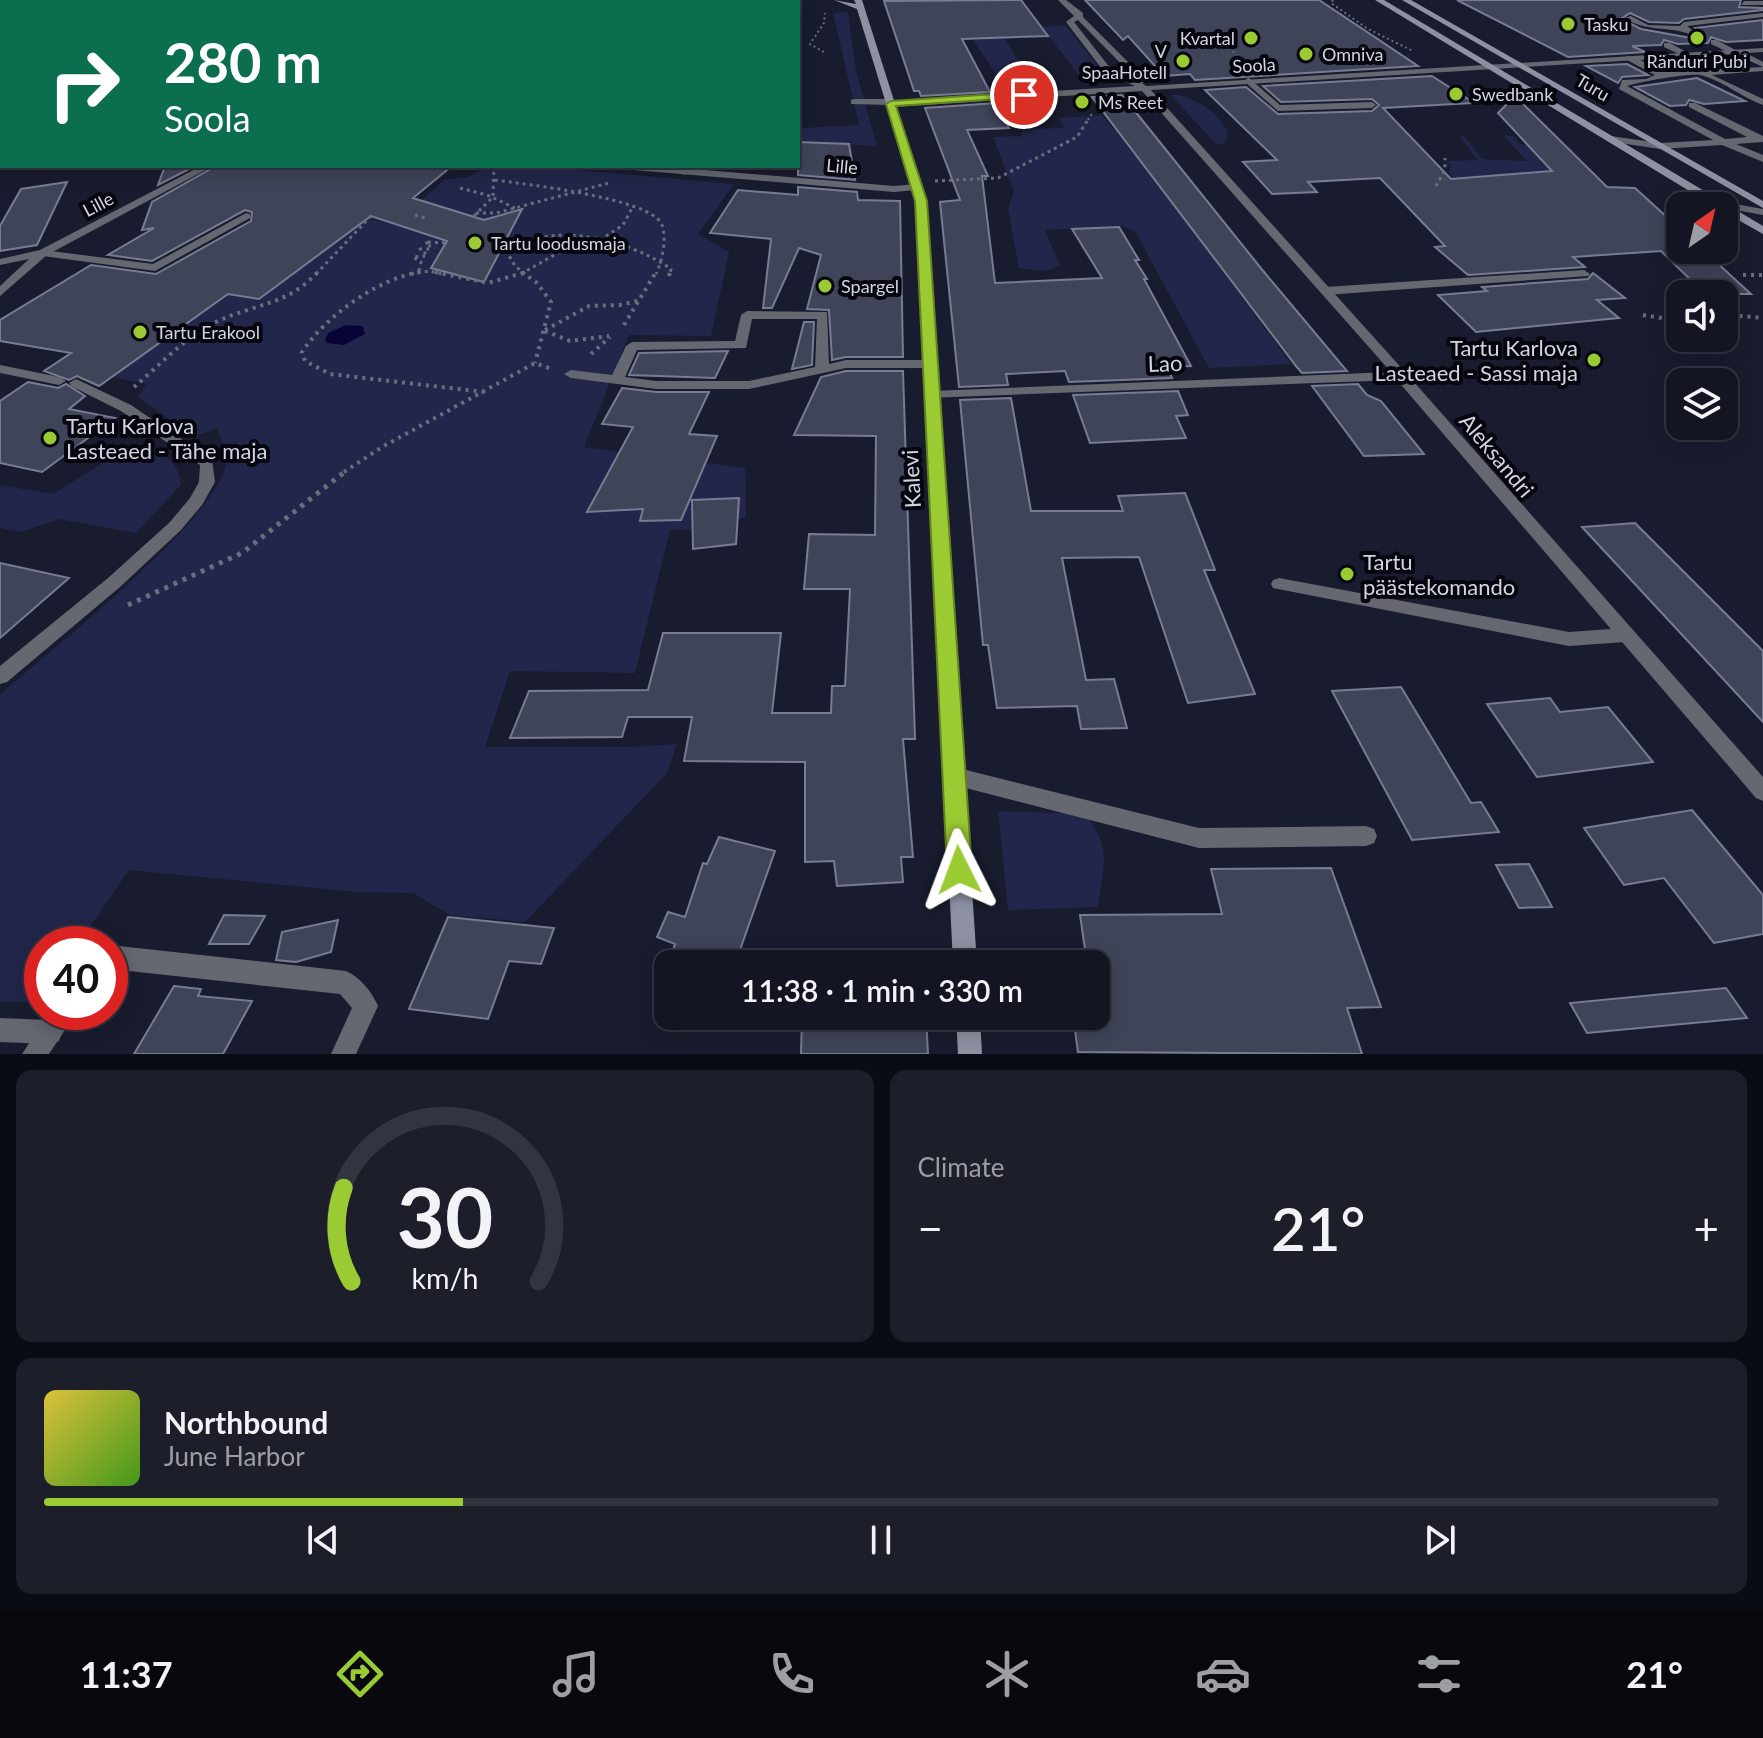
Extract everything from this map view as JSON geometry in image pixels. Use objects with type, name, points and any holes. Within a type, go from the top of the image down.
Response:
[{"type":"street","points":[[838,0],[858,4]]},
{"type":"street","name":"Aleksandri","points":[[1062,0],[1080,15],[1143,84],[1763,792]]},
{"type":"street","name":"Turu","points":[[1379,0],[1698,192]]},
{"type":"street","name":"Turu","points":[[1406,0],[1763,205]]},
{"type":"street","points":[[1744,3],[1763,3]]},
{"type":"street","name":"Kalevi","points":[[858,4],[890,103],[923,184],[921,201],[964,950]]},
{"type":"street","name":"Aleksandri","points":[[1080,15],[1070,22],[1108,71],[1143,84]]},
{"type":"street","points":[[1722,17],[1760,19]]},
{"type":"street","points":[[1683,28],[1684,24],[1722,17],[1760,19]]},
{"type":"street","points":[[1628,18],[1647,27],[1683,28],[1692,33]]},
{"type":"street","points":[[1708,19],[1760,19]]},
{"type":"street","points":[[1714,42],[1763,67]]},
{"type":"street","points":[[1667,45],[1688,55]]},
{"type":"street","name":"Soola","points":[[854,102],[890,103],[1143,84],[1249,81],[1763,50]]},
{"type":"street","points":[[1630,58],[1662,75]]},
{"type":"street","points":[[1763,67],[1662,75],[1647,81],[1625,82],[1622,87],[1724,142],[1763,159]]},
{"type":"street","points":[[1701,72],[1763,102]]},
{"type":"street","points":[[1249,81],[1278,108],[1372,105]]},
{"type":"street","points":[[1647,81],[1662,89]]},
{"type":"street","points":[[1692,105],[1761,140]]},
{"type":"street","points":[[1610,139],[1660,146],[1761,140]]},
{"type":"street","name":"Lille","points":[[0,262],[43,253],[204,168]]},
{"type":"street","name":"Lille","points":[[643,168],[894,189],[923,184]]},
{"type":"street","points":[[684,172],[698,168]]},
{"type":"street","name":"Turu","points":[[1738,208],[1763,212]]},
{"type":"street","points":[[0,292],[43,253],[155,268],[246,216]]},
{"type":"street","name":"Turu","points":[[1738,216],[1763,231]]},
{"type":"street","points":[[1325,291],[1584,274]]},
{"type":"street","points":[[617,380],[632,346],[741,345],[747,315],[823,315],[822,369]]},
{"type":"street","points":[[567,374],[656,385],[749,385],[846,364],[930,364]]},
{"type":"street","points":[[0,369],[59,381]]},
{"type":"street","name":"Lao","points":[[932,395],[1401,376]]},
{"type":"street","points":[[0,677],[149,552],[192,506],[207,483],[207,463],[114,402],[76,383]]},
{"type":"street","points":[[1279,584],[1569,639],[1625,635]]},
{"type":"street","points":[[954,776],[1199,838],[1366,836]]},
{"type":"street","points":[[128,959],[346,983],[366,1006],[343,1054]]},
{"type":"street","points":[[0,1030],[24,1027]]},
{"type":"street","points":[[34,1054],[51,1030]]},
{"type":"street","points":[[969,1030],[970,1054]]},
{"type":"path","points":[[1323,3],[1332,1],[1368,29],[1417,53]]},
{"type":"path","points":[[824,52],[810,44],[824,23],[826,9]]},
{"type":"path","points":[[1229,48],[1237,55]]},
{"type":"path","points":[[923,184],[998,178],[1077,137],[1096,108]]},
{"type":"path","points":[[1436,186],[1445,170],[1445,158]]},
{"type":"path","points":[[494,168],[493,197],[475,214],[517,209],[592,187]]},
{"type":"path","points":[[495,180],[579,191],[632,208],[657,219],[662,226],[662,260],[627,323],[567,374],[535,363]]},
{"type":"path","points":[[460,188],[493,197],[517,209]]},
{"type":"path","points":[[599,240],[623,225],[632,208]]},
{"type":"path","points":[[415,215],[425,218]]},
{"type":"path","points":[[114,402],[180,347],[217,321],[280,301],[303,288],[371,216]]},
{"type":"path","points":[[114,611],[242,553],[334,478],[382,447],[535,363],[551,302],[537,282],[520,272],[508,255],[510,247],[518,240],[547,237],[599,240],[662,260],[671,269],[669,276]]},
{"type":"path","points":[[485,392],[330,374],[305,361],[302,352],[317,331],[407,273],[419,271],[484,283],[544,264],[565,246],[584,238]]},
{"type":"path","points":[[419,271],[421,262],[414,256],[428,256],[420,249],[436,248],[425,244],[446,243]]},
{"type":"path","points":[[503,246],[510,247]]},
{"type":"path","points":[[1743,275],[1763,275]]},
{"type":"path","points":[[545,331],[589,306],[620,305],[641,300]]},
{"type":"path","points":[[1643,315],[1666,319]]},
{"type":"path","points":[[1738,317],[1763,318]]},
{"type":"path","points":[[545,331],[570,341],[610,336]]},
{"type":"shaded area","points":[[848,12],[856,71],[877,146],[800,142],[800,123],[804,128],[859,125],[833,13]]},
{"type":"shaded area","points":[[1065,25],[1110,81],[1084,82],[1042,27]]},
{"type":"shaded area","points":[[1004,38],[1035,86],[1005,87],[973,40]]},
{"type":"shaded area","points":[[1175,94],[1199,103],[1213,113],[1228,132],[1226,141],[1221,145],[1215,143],[1172,96]]},
{"type":"shaded area","points":[[1102,115],[1152,176],[1291,364],[1209,368],[1135,231],[1122,226],[1045,230],[1060,266],[1045,271],[1019,268],[1008,209],[1014,191],[993,137],[1021,136],[1023,129],[1064,128],[1059,118]]},
{"type":"shaded area","points":[[1503,135],[1519,137],[1515,138],[1521,145],[1528,145],[1568,187],[1491,176],[1453,179],[1447,161],[1478,160],[1460,137],[1464,136],[1482,159],[1527,161]]},
{"type":"shaded area","points":[[485,168],[556,168],[734,184],[698,234],[729,252],[711,336],[629,335],[584,447],[745,468],[746,517],[715,528],[670,530],[635,673],[510,671],[485,747],[677,744],[667,773],[525,922],[450,915],[413,893],[356,892],[129,870],[90,926],[24,926],[24,1002],[0,1002],[0,695],[163,551],[215,489],[226,464],[217,428],[194,437],[138,397],[146,384],[113,377],[228,294],[259,299],[309,262],[357,219],[397,222],[444,180],[468,177]]},
{"type":"shaded area","points":[[346,325],[363,326],[365,334],[344,345],[327,343],[328,333]]},
{"type":"shaded area","points":[[148,448],[171,461],[181,485],[136,533],[59,519],[21,532],[0,528],[0,485],[53,494],[116,455]]},
{"type":"shaded area","points":[[998,811],[1085,814],[1103,848],[1098,907],[1008,910]]},
{"type":"building","points":[[1021,0],[1048,36],[962,39],[990,92],[921,96],[919,91],[914,91],[884,1]]},
{"type":"building","name":"Kvartal","points":[[1085,0],[1319,0],[1418,66],[1195,80],[1190,74],[1164,76],[1128,36],[1123,40]]},
{"type":"building","points":[[1457,0],[1741,0],[1739,7],[1763,10],[1684,19],[1679,23],[1649,22],[1630,13],[1621,19],[1641,29],[1691,38],[1699,34],[1695,28],[1763,20],[1763,40],[1726,42],[1711,37],[1708,43],[1678,44],[1664,40],[1661,45],[1632,46],[1645,52],[1568,57]]},
{"type":"building","points":[[1627,64],[1648,75],[1622,77],[1618,83],[1586,66]]},
{"type":"building","points":[[1432,76],[1474,103],[1383,108],[1451,179],[1552,171],[1498,113],[1515,96],[1607,187],[1635,188],[1666,216],[1666,256],[1661,251],[1573,257],[1585,267],[1468,275],[1435,247],[1445,246],[1380,178],[1308,182],[1317,192],[1272,194],[1243,162],[1277,160],[1205,90],[1246,87],[1278,114],[1372,111],[1379,105],[1372,99],[1281,102],[1263,86]]},
{"type":"building","points":[[1697,78],[1745,101],[1704,104],[1689,100],[1686,105],[1670,106],[1635,87]]},
{"type":"building","points":[[1122,95],[1347,371],[1302,373],[1296,366],[1092,97]]},
{"type":"building","points":[[996,103],[1009,128],[967,130],[988,176],[982,176],[995,283],[1102,278],[1072,229],[1119,227],[1139,260],[1135,260],[1191,366],[1167,367],[1172,378],[1069,382],[1065,371],[1006,374],[1008,385],[959,387],[940,202],[960,200],[925,108]]},
{"type":"building","points":[[800,142],[849,144],[855,180],[798,175]]},
{"type":"building","points":[[164,168],[191,168],[158,185]]},
{"type":"building","points":[[212,168],[450,168],[413,198],[484,220],[522,209],[484,282],[431,268],[447,241],[371,216],[259,299],[228,294],[99,386],[77,376],[69,380],[44,371],[71,353],[0,341],[0,320],[91,265],[156,274],[251,221],[252,212],[245,210],[152,261],[108,255],[154,228],[142,230],[152,202]]},
{"type":"building","points":[[67,182],[37,245],[0,251],[0,226],[21,189]]},
{"type":"building","points":[[798,187],[857,192],[858,200],[900,201],[903,357],[846,357],[832,360],[829,310],[807,309],[821,255],[799,248],[772,308],[763,308],[771,239],[710,233],[738,190],[798,195]]},
{"type":"building","points":[[1674,264],[1718,264],[1736,280],[1691,280]]},
{"type":"building","points":[[1593,273],[1625,298],[1597,300],[1619,318],[1476,332],[1438,295],[1487,291],[1482,287],[1588,279]]},
{"type":"building","points":[[1738,282],[1751,294],[1738,294]]},
{"type":"building","points":[[804,322],[814,322],[812,365],[792,369]]},
{"type":"building","points":[[728,351],[715,378],[629,375],[639,353]]},
{"type":"building","points":[[846,371],[903,371],[915,739],[903,739],[913,857],[901,857],[903,882],[837,886],[834,861],[805,862],[805,762],[684,761],[692,717],[628,717],[622,737],[510,738],[529,691],[648,690],[663,633],[781,633],[772,713],[831,713],[832,686],[845,686],[850,589],[804,589],[809,534],[875,535],[876,436],[794,435],[821,377]]},
{"type":"building","points":[[28,382],[58,388],[66,384],[85,396],[69,409],[115,418],[42,472],[0,463],[0,401]]},
{"type":"building","points":[[1358,384],[1367,395],[1381,401],[1424,454],[1364,456],[1312,386]]},
{"type":"building","points":[[622,388],[656,392],[709,392],[689,434],[717,436],[681,520],[640,521],[643,509],[587,512],[633,427],[602,424]]},
{"type":"building","points":[[1178,391],[1188,415],[1176,416],[1186,438],[1090,443],[1073,395]]},
{"type":"building","points":[[1011,398],[1031,511],[1123,511],[1118,496],[1185,493],[1215,570],[1204,570],[1255,694],[1188,703],[1139,557],[1062,558],[1086,680],[1114,679],[1127,728],[1081,729],[1077,706],[997,708],[988,645],[983,645],[960,400]]},
{"type":"building","points":[[739,498],[736,544],[693,549],[692,500]]},
{"type":"building","points":[[1635,523],[1763,651],[1763,722],[1582,527]]},
{"type":"building","points":[[0,563],[69,578],[0,638]]},
{"type":"building","points":[[1401,687],[1471,803],[1481,802],[1499,832],[1412,840],[1332,691]]},
{"type":"building","points":[[1550,698],[1560,712],[1608,707],[1653,762],[1537,777],[1487,704]]},
{"type":"building","points":[[1692,810],[1763,895],[1763,934],[1714,943],[1664,878],[1624,885],[1584,828]]},
{"type":"building","points":[[719,837],[775,851],[740,950],[673,950],[675,944],[657,937],[668,912],[685,917],[703,863],[707,864]]},
{"type":"building","points":[[1529,864],[1552,907],[1519,908],[1496,865]]},
{"type":"building","points":[[1331,868],[1381,1007],[1347,1008],[1362,1054],[1078,1052],[1075,1030],[1110,1030],[1110,950],[1063,950],[1085,949],[1080,915],[1222,914],[1211,869]]},
{"type":"building","points":[[224,915],[265,916],[249,944],[209,944]]},
{"type":"building","points":[[448,917],[554,928],[541,964],[509,961],[488,1019],[409,1009]]},
{"type":"building","points":[[338,920],[331,952],[296,962],[276,960],[282,932]]},
{"type":"building","points":[[174,986],[201,989],[198,996],[252,1001],[223,1054],[134,1054]]},
{"type":"building","points":[[1726,988],[1747,1018],[1587,1033],[1570,1003]]},
{"type":"building","points":[[802,1030],[927,1030],[928,1054],[801,1054]]},
{"type":"place","name":"Tasku","points":[[1568,24]]},
{"type":"place","name":"Kvartal","points":[[1251,38]]},
{"type":"place","name":"Ränduri Pubi","points":[[1697,38]]},
{"type":"place","name":"Omniva","points":[[1306,54]]},
{"type":"place","name":"V SpaaHotell","points":[[1183,61]]},
{"type":"place","name":"Swedbank","points":[[1456,94]]},
{"type":"place","name":"Ms Reet","points":[[1082,102]]},
{"type":"place","name":"Tartu loodusmaja","points":[[475,243]]},
{"type":"place","name":"Spargel","points":[[825,286]]},
{"type":"place","name":"Tartu Erakool","points":[[140,332]]},
{"type":"place","name":"Tartu Karlova Lasteaed - Sassi maja","points":[[1594,360]]},
{"type":"place","name":"Tartu Karlova Lasteaed - Tähe maja","points":[[50,438]]},
{"type":"place","name":"Tartu päästekomando","points":[[1347,574]]},
{"type":"route","points":[[959,870],[921,201],[891,104],[1024,95]]}]
